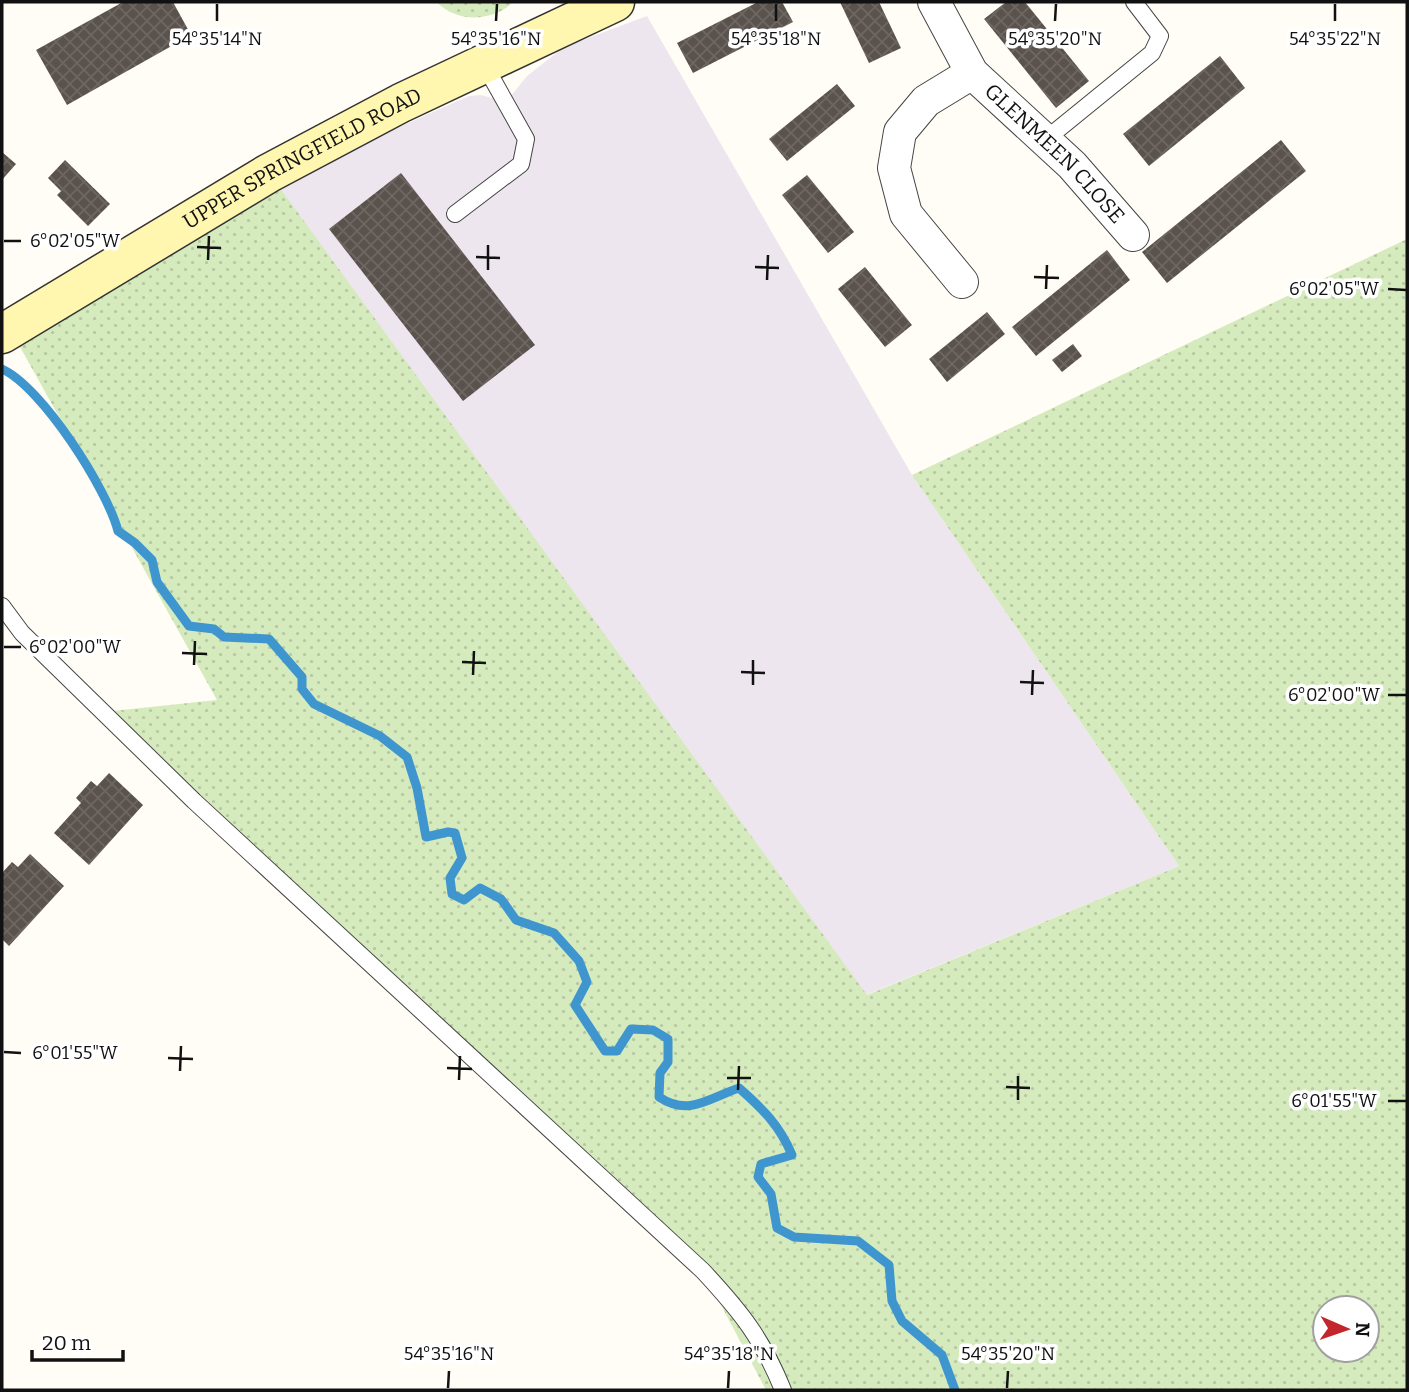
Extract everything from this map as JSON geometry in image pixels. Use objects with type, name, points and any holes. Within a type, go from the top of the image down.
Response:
[{"type":"main road","name":"UPPER SPRINGFIELD ROAD","points":[[2,334],[269,173],[611,3]]},
{"type":"street","name":"GLENMEEN CLOSE","points":[[934,2],[972,73],[1072,165],[1133,235]]},
{"type":"street","name":"GLENMEEN CLOSE","points":[[962,282],[906,214],[894,168],[900,132],[926,101],[972,73]]},
{"type":"lane","points":[[1045,140],[1152,53],[1160,36],[1134,2]]},
{"type":"lane","points":[[455,214],[521,164],[526,139],[484,64]]},
{"type":"lane","points":[[2,606],[22,633],[194,801],[703,1271],[745,1317],[771,1359],[783,1390]]},
{"type":"shaded area","points":[[647,16],[912,475],[1179,866],[866,995],[277,190],[370,140],[469,96],[481,95],[506,102],[527,76],[564,47]]},
{"type":"green space","points":[[437,2],[513,2],[495,13],[464,17],[445,9]]},
{"type":"green space","points":[[269,173],[867,995],[1179,866],[912,475],[1407,239],[1407,1390],[766,1390],[703,1271],[103,712],[217,700],[10,329]]},
{"type":"building","points":[[123,2],[173,2],[191,35],[67,105],[36,50]]},
{"type":"building","points":[[758,2],[782,2],[793,22],[693,73],[677,43]]},
{"type":"building","points":[[840,2],[879,2],[901,48],[869,63]]},
{"type":"building","points":[[1006,2],[1025,2],[1089,81],[1056,108],[984,19]]},
{"type":"building","points":[[1220,56],[1245,88],[1149,166],[1123,134]]},
{"type":"building","points":[[837,84],[855,106],[787,161],[769,139]]},
{"type":"building","points":[[1281,140],[1306,171],[1167,283],[1142,252]]},
{"type":"building","points":[[2,152],[16,164],[2,180]]},
{"type":"building","points":[[65,160],[110,204],[88,226],[57,195],[61,191],[48,178]]},
{"type":"building","points":[[401,173],[535,345],[463,401],[329,229]]},
{"type":"building","points":[[807,175],[854,232],[828,253],[782,195]]},
{"type":"building","points":[[1107,250],[1130,280],[1036,356],[1012,327]]},
{"type":"building","points":[[865,267],[912,325],[885,347],[838,289]]},
{"type":"building","points":[[987,312],[1005,334],[947,382],[929,359]]},
{"type":"building","points":[[1073,344],[1082,356],[1062,372],[1052,360]]},
{"type":"building","points":[[109,773],[143,805],[89,865],[54,833],[81,803],[76,798],[91,781],[97,786]]},
{"type":"building","points":[[30,854],[64,886],[9,946],[2,939],[2,873],[12,862],[18,867]]},
{"type":"waterway","points":[[2,369],[18,379],[35,396],[71,441],[101,491],[118,531],[152,560],[157,582],[189,626],[214,629],[224,637],[269,639],[302,677],[302,689],[314,704],[380,736],[407,757],[417,788],[426,837],[455,833],[462,858],[450,878],[452,894],[464,900],[480,888],[501,899],[516,920],[554,933],[579,961],[587,982],[575,1005],[605,1051],[617,1051],[631,1029],[653,1030],[668,1039],[668,1062],[660,1073],[659,1097],[670,1103],[690,1106],[739,1088],[763,1111],[782,1135],[792,1155],[761,1164],[758,1177],[771,1194],[777,1228],[794,1237],[858,1241],[889,1265],[892,1301],[902,1321],[942,1355],[955,1390]]}]
